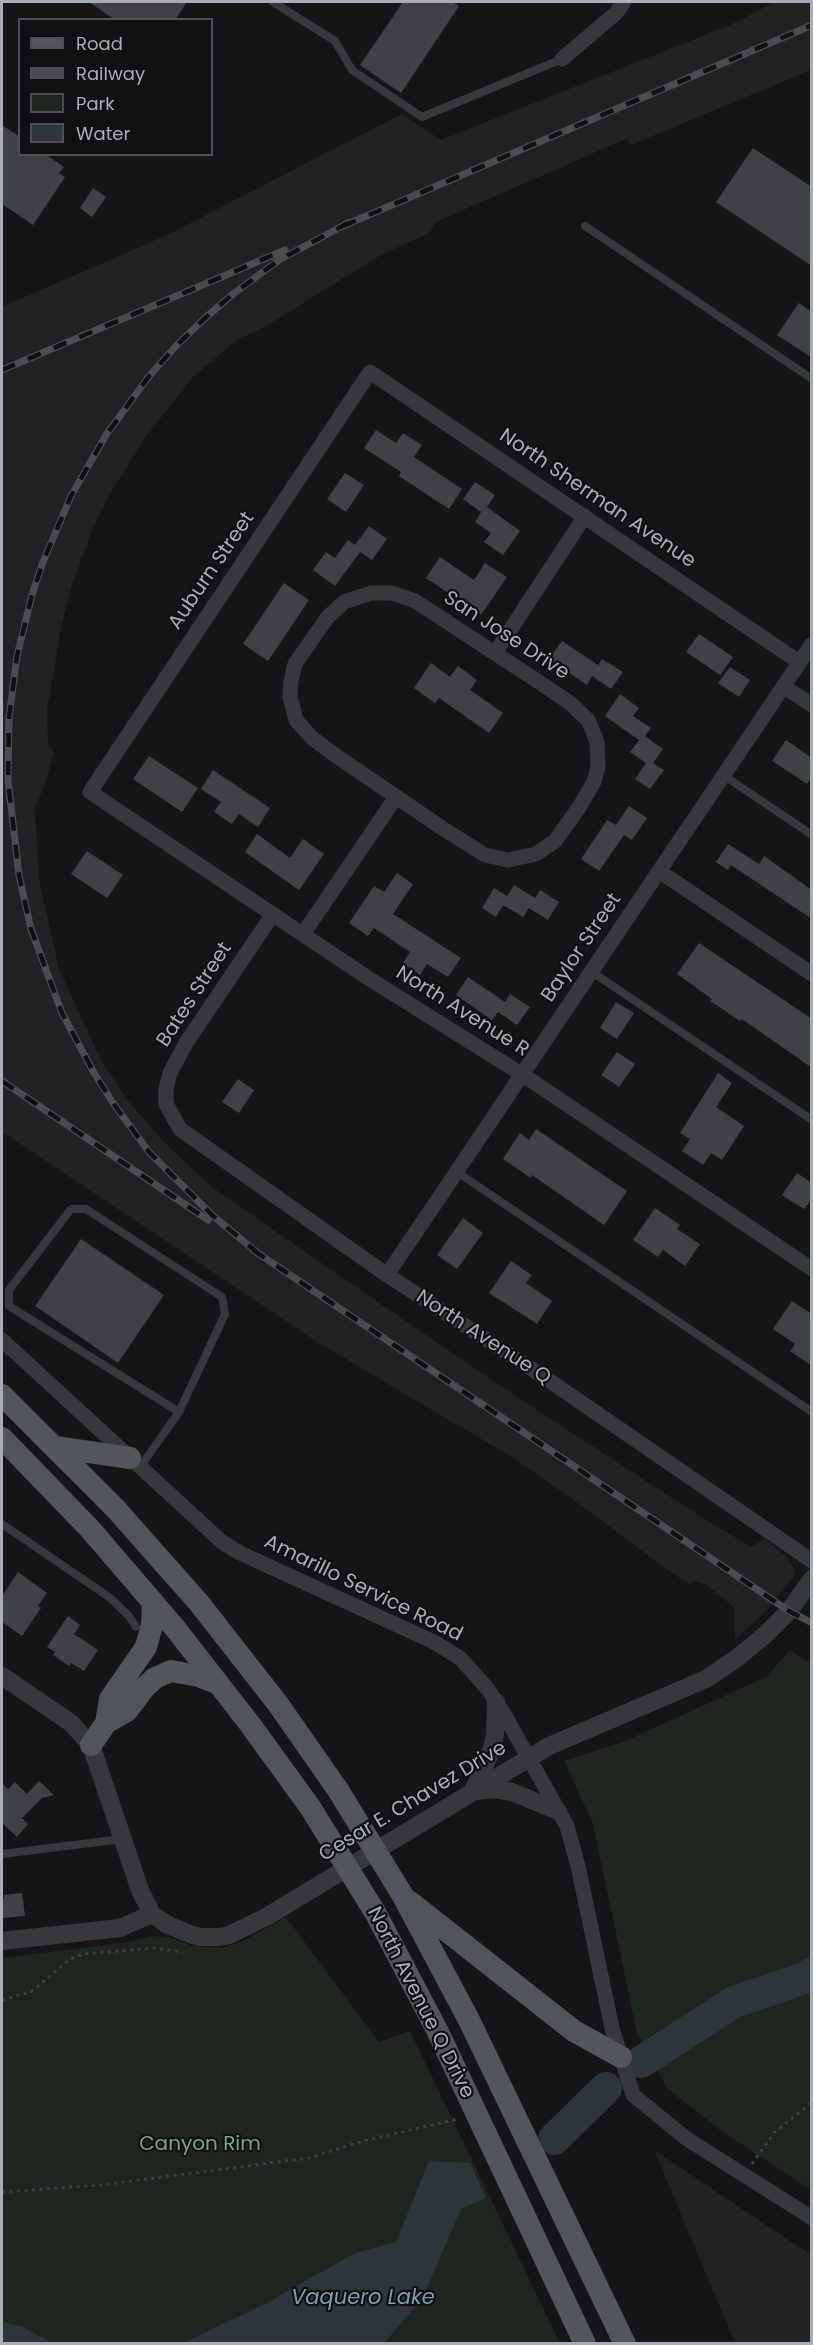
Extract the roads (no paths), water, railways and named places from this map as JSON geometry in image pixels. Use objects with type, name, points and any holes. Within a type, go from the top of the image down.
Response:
[{"type":"main road","points":[[2,1395],[55,1447],[135,1463]]},
{"type":"main road","points":[[2,1438],[90,1529],[219,1684]]},
{"type":"main road","name":"North Avenue Q Drive","points":[[55,1447],[115,1508],[199,1603],[278,1704],[338,1790],[403,1896],[426,1923],[469,2019],[624,2343]]},
{"type":"main road","points":[[91,1745],[106,1723],[111,1699],[146,1647],[152,1625],[153,1602]]},
{"type":"main road","points":[[106,1723],[127,1711],[145,1687],[155,1678],[171,1671],[184,1672],[219,1684]]},
{"type":"main road","name":"North Avenue Q Drive","points":[[219,1684],[310,1806],[376,1914],[438,2032],[585,2343]]},
{"type":"main road","points":[[426,1923],[574,2031],[621,2057]]},
{"type":"street","points":[[562,59],[616,13],[624,2]]},
{"type":"street","name":"North Sherman Avenue","points":[[370,372],[799,662]]},
{"type":"street","name":"Auburn Street","points":[[90,792],[370,372]]},
{"type":"street","points":[[495,653],[585,516]]},
{"type":"street","name":"San Jose Drive","points":[[371,593],[392,593],[415,601],[495,653],[570,703],[588,720],[597,742],[598,767],[594,782],[555,841],[536,854],[508,860],[485,855],[396,796],[311,737],[296,720],[290,697],[295,664],[327,618],[344,602],[371,593]]},
{"type":"street","name":"Baylor Street","points":[[387,1275],[812,644]]},
{"type":"street","points":[[783,686],[812,705]]},
{"type":"street","name":"North Avenue R","points":[[90,792],[368,978],[523,1075],[812,1269]]},
{"type":"street","points":[[303,934],[396,796]]},
{"type":"street","points":[[659,871],[812,974]]},
{"type":"street","name":"Bates Street","points":[[166,1104],[166,1089],[170,1073],[186,1042],[273,914]]},
{"type":"street","name":"North Avenue Q","points":[[166,1104],[180,1129],[387,1275],[544,1377],[812,1561]]},
{"type":"street","name":"Amarillo Service Road","points":[[2,1340],[222,1542],[240,1553],[434,1642],[460,1659],[487,1688],[567,1826],[578,1866],[612,2028],[633,2095],[687,2139],[812,2218]]},
{"type":"street","name":"Cesar E. Chavez Drive","points":[[152,1914],[166,1924],[200,1937],[219,1937],[247,1927],[559,1741],[706,1679],[737,1658],[766,1634],[789,1611],[812,1579]]},
{"type":"street","points":[[2,1676],[71,1722],[91,1745],[140,1890],[152,1914],[120,1928],[2,1941]]},
{"type":"street","points":[[495,1702],[496,1726],[492,1749],[473,1791],[512,1792],[558,1811]]},
{"type":"lane","points":[[273,2],[335,42],[352,70],[422,117],[562,59]]},
{"type":"lane","points":[[585,226],[812,379]]},
{"type":"lane","points":[[723,775],[812,835]]},
{"type":"lane","points":[[592,972],[812,1120]]},
{"type":"lane","points":[[457,1172],[812,1413]]},
{"type":"lane","points":[[135,1463],[178,1412],[225,1314],[222,1297],[86,1209],[71,1209],[9,1290],[9,1306],[178,1412]]},
{"type":"lane","points":[[2,1524],[109,1597],[129,1616],[136,1627]]},
{"type":"lane","points":[[2,1854],[123,1839]]},
{"type":"water","name":"Vaquero Lake","points":[[429,2161],[470,2163],[486,2198],[461,2209],[422,2299],[384,2343],[183,2343],[265,2304],[355,2253],[396,2242]]},
{"type":"water","points":[[2,2322],[23,2327],[52,2343],[2,2343]]},
{"type":"waterway","points":[[641,2062],[734,2002],[805,1978],[812,1973]]},
{"type":"waterway","points":[[554,2139],[606,2088]]},
{"type":"railway","points":[[343,226],[812,25]]},
{"type":"railway","points":[[259,1254],[212,1215],[149,1152],[113,1103],[62,1013],[31,929],[19,875],[8,780],[9,718],[17,656],[32,595],[43,562],[71,496],[106,435],[150,375],[204,319],[279,260],[348,223]]},
{"type":"railway","points":[[2,370],[285,250]]},
{"type":"railway","points":[[2,1081],[208,1220]]},
{"type":"railway","points":[[253,1250],[789,1611],[812,1623]]},
{"type":"park label","name":"Canyon Rim","points":[[200,2145]]}]
